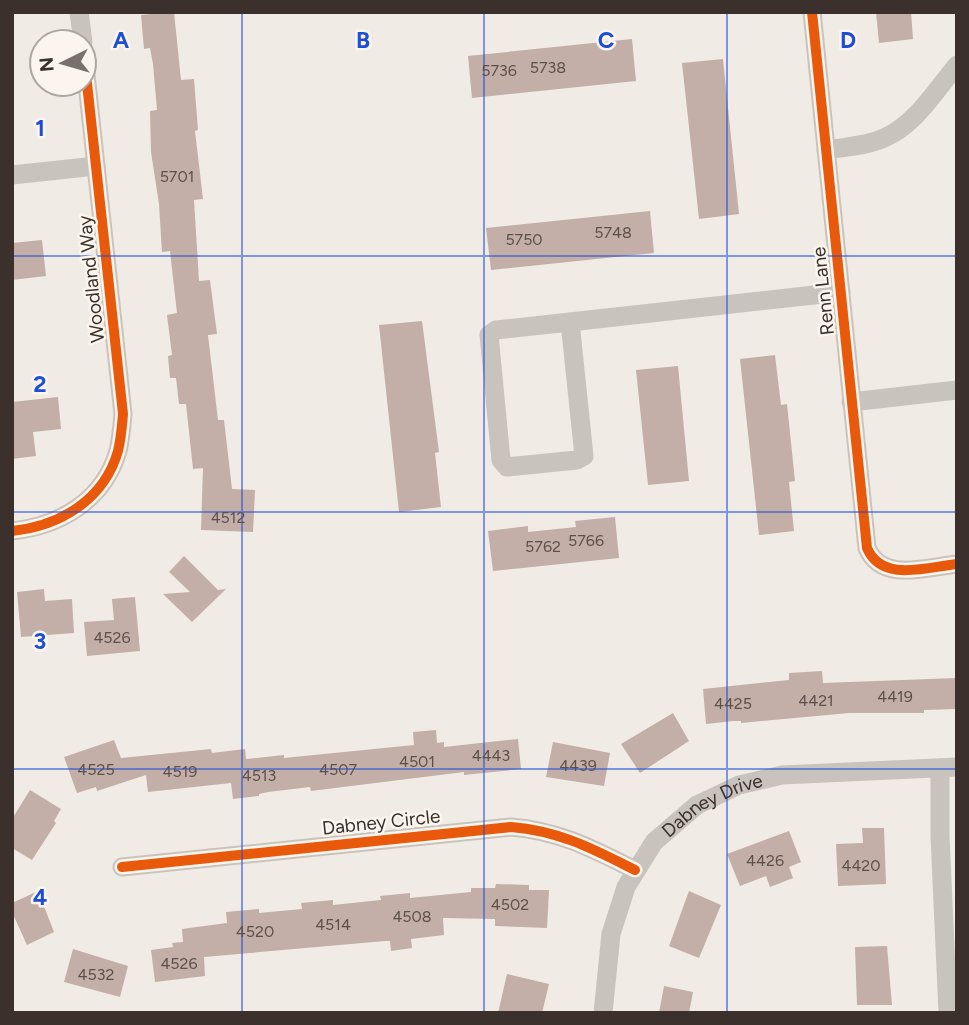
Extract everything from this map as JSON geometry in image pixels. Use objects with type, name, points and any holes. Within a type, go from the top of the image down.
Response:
[{"type":"street","name":"Renn Lane","points":[[812,12],[867,548],[877,564],[895,570],[957,564]]},
{"type":"street","points":[[825,150],[869,144],[895,132],[916,114],[957,65]]},
{"type":"street","name":"Woodland Way","points":[[12,531],[30,529],[55,521],[77,509],[94,493],[116,458],[123,414],[89,98]]},
{"type":"street","points":[[12,175],[96,166]]},
{"type":"street","name":"Renn Lane","points":[[570,322],[584,456],[577,460],[507,467],[501,460],[489,335],[496,330],[841,292]]},
{"type":"street","points":[[851,402],[957,390]]},
{"type":"street","points":[[948,767],[940,836],[948,1013]]},
{"type":"street","name":"Dabney Drive","points":[[603,1013],[611,934],[619,904],[635,870],[653,842],[680,818],[717,793],[738,785],[782,775],[948,767]]},
{"type":"street","name":"Dabney Circle","points":[[122,867],[511,827],[553,832],[635,870]]},
{"type":"building","points":[[174,12],[181,80],[194,79],[198,130],[195,131],[203,199],[194,200],[199,281],[210,280],[217,334],[208,335],[218,420],[224,420],[232,489],[255,490],[253,532],[201,530],[203,468],[193,469],[186,404],[179,404],[176,378],[170,378],[168,356],[172,355],[167,315],[177,313],[170,251],[162,252],[159,204],[151,152],[150,111],[157,110],[153,64],[150,48],[144,49],[141,15]]},
{"type":"building","points":[[876,12],[911,12],[913,39],[879,43]]},
{"type":"building","points":[[632,39],[636,81],[472,98],[468,56]]},
{"type":"building","points":[[723,59],[739,214],[699,219],[682,63]]},
{"type":"building","points":[[650,211],[654,253],[491,270],[486,228]]},
{"type":"building","points":[[42,240],[46,276],[12,280],[12,243]]},
{"type":"building","points":[[422,321],[439,452],[435,453],[441,507],[399,512],[379,325]]},
{"type":"building","points":[[775,355],[781,405],[787,404],[795,481],[789,482],[794,531],[759,535],[740,359]]},
{"type":"building","points":[[678,366],[689,481],[648,485],[636,370]]},
{"type":"building","points":[[58,397],[61,429],[33,432],[36,456],[12,459],[12,402]]},
{"type":"building","points":[[615,517],[619,558],[493,571],[488,531],[528,526],[528,532],[576,527],[575,521]]},
{"type":"building","points":[[184,556],[218,590],[226,589],[192,622],[163,594],[190,592],[169,572]]},
{"type":"building","points":[[44,589],[45,601],[72,599],[74,633],[21,637],[17,592]]},
{"type":"building","points":[[135,597],[140,651],[87,656],[84,622],[114,620],[112,599]]},
{"type":"building","points":[[822,671],[823,683],[957,678],[957,709],[924,710],[924,713],[849,713],[706,724],[703,689],[789,680],[789,673]]},
{"type":"building","points":[[673,713],[689,741],[640,773],[621,744]]},
{"type":"building","points":[[436,730],[437,743],[444,742],[444,747],[518,739],[521,769],[464,775],[464,772],[311,791],[310,787],[233,799],[231,783],[148,792],[146,775],[97,791],[96,787],[77,793],[64,757],[114,740],[121,758],[211,749],[212,753],[245,749],[246,759],[284,755],[284,758],[414,745],[413,732]]},
{"type":"building","points":[[553,742],[610,753],[604,786],[546,777]]},
{"type":"building","points":[[30,790],[61,809],[54,821],[56,823],[32,860],[12,848],[12,819]]},
{"type":"building","points":[[862,828],[884,828],[886,884],[838,886],[836,844],[863,843]]},
{"type":"building","points":[[789,831],[801,862],[789,867],[793,878],[770,887],[766,876],[740,886],[727,854]]},
{"type":"building","points":[[496,884],[529,885],[529,890],[549,890],[547,928],[495,926],[495,919],[443,918],[444,935],[411,939],[412,948],[391,951],[390,941],[385,941],[204,957],[205,976],[155,982],[151,950],[173,947],[172,943],[183,942],[182,929],[227,923],[226,912],[259,909],[259,913],[302,909],[301,903],[333,900],[333,905],[381,900],[380,896],[410,893],[410,898],[471,892],[471,888],[495,888]]},
{"type":"building","points":[[38,891],[54,932],[27,945],[12,912],[12,903]]},
{"type":"building","points":[[689,891],[721,905],[699,958],[669,946]]},
{"type":"building","points":[[887,946],[892,1005],[857,1005],[855,947]]},
{"type":"building","points":[[73,949],[128,966],[120,997],[64,982]]},
{"type":"building","points":[[507,974],[549,984],[542,1013],[498,1013]]},
{"type":"building","points":[[664,986],[693,992],[689,1013],[659,1013]]},
{"type":"cycle path","points":[[812,12],[867,548],[874,559],[883,566],[894,569],[957,564]]},
{"type":"cycle path","points":[[12,531],[47,523],[78,508],[91,497],[111,468],[121,437],[123,414],[89,98]]},
{"type":"cycle path","points":[[122,867],[511,827],[561,837],[635,870]]}]
